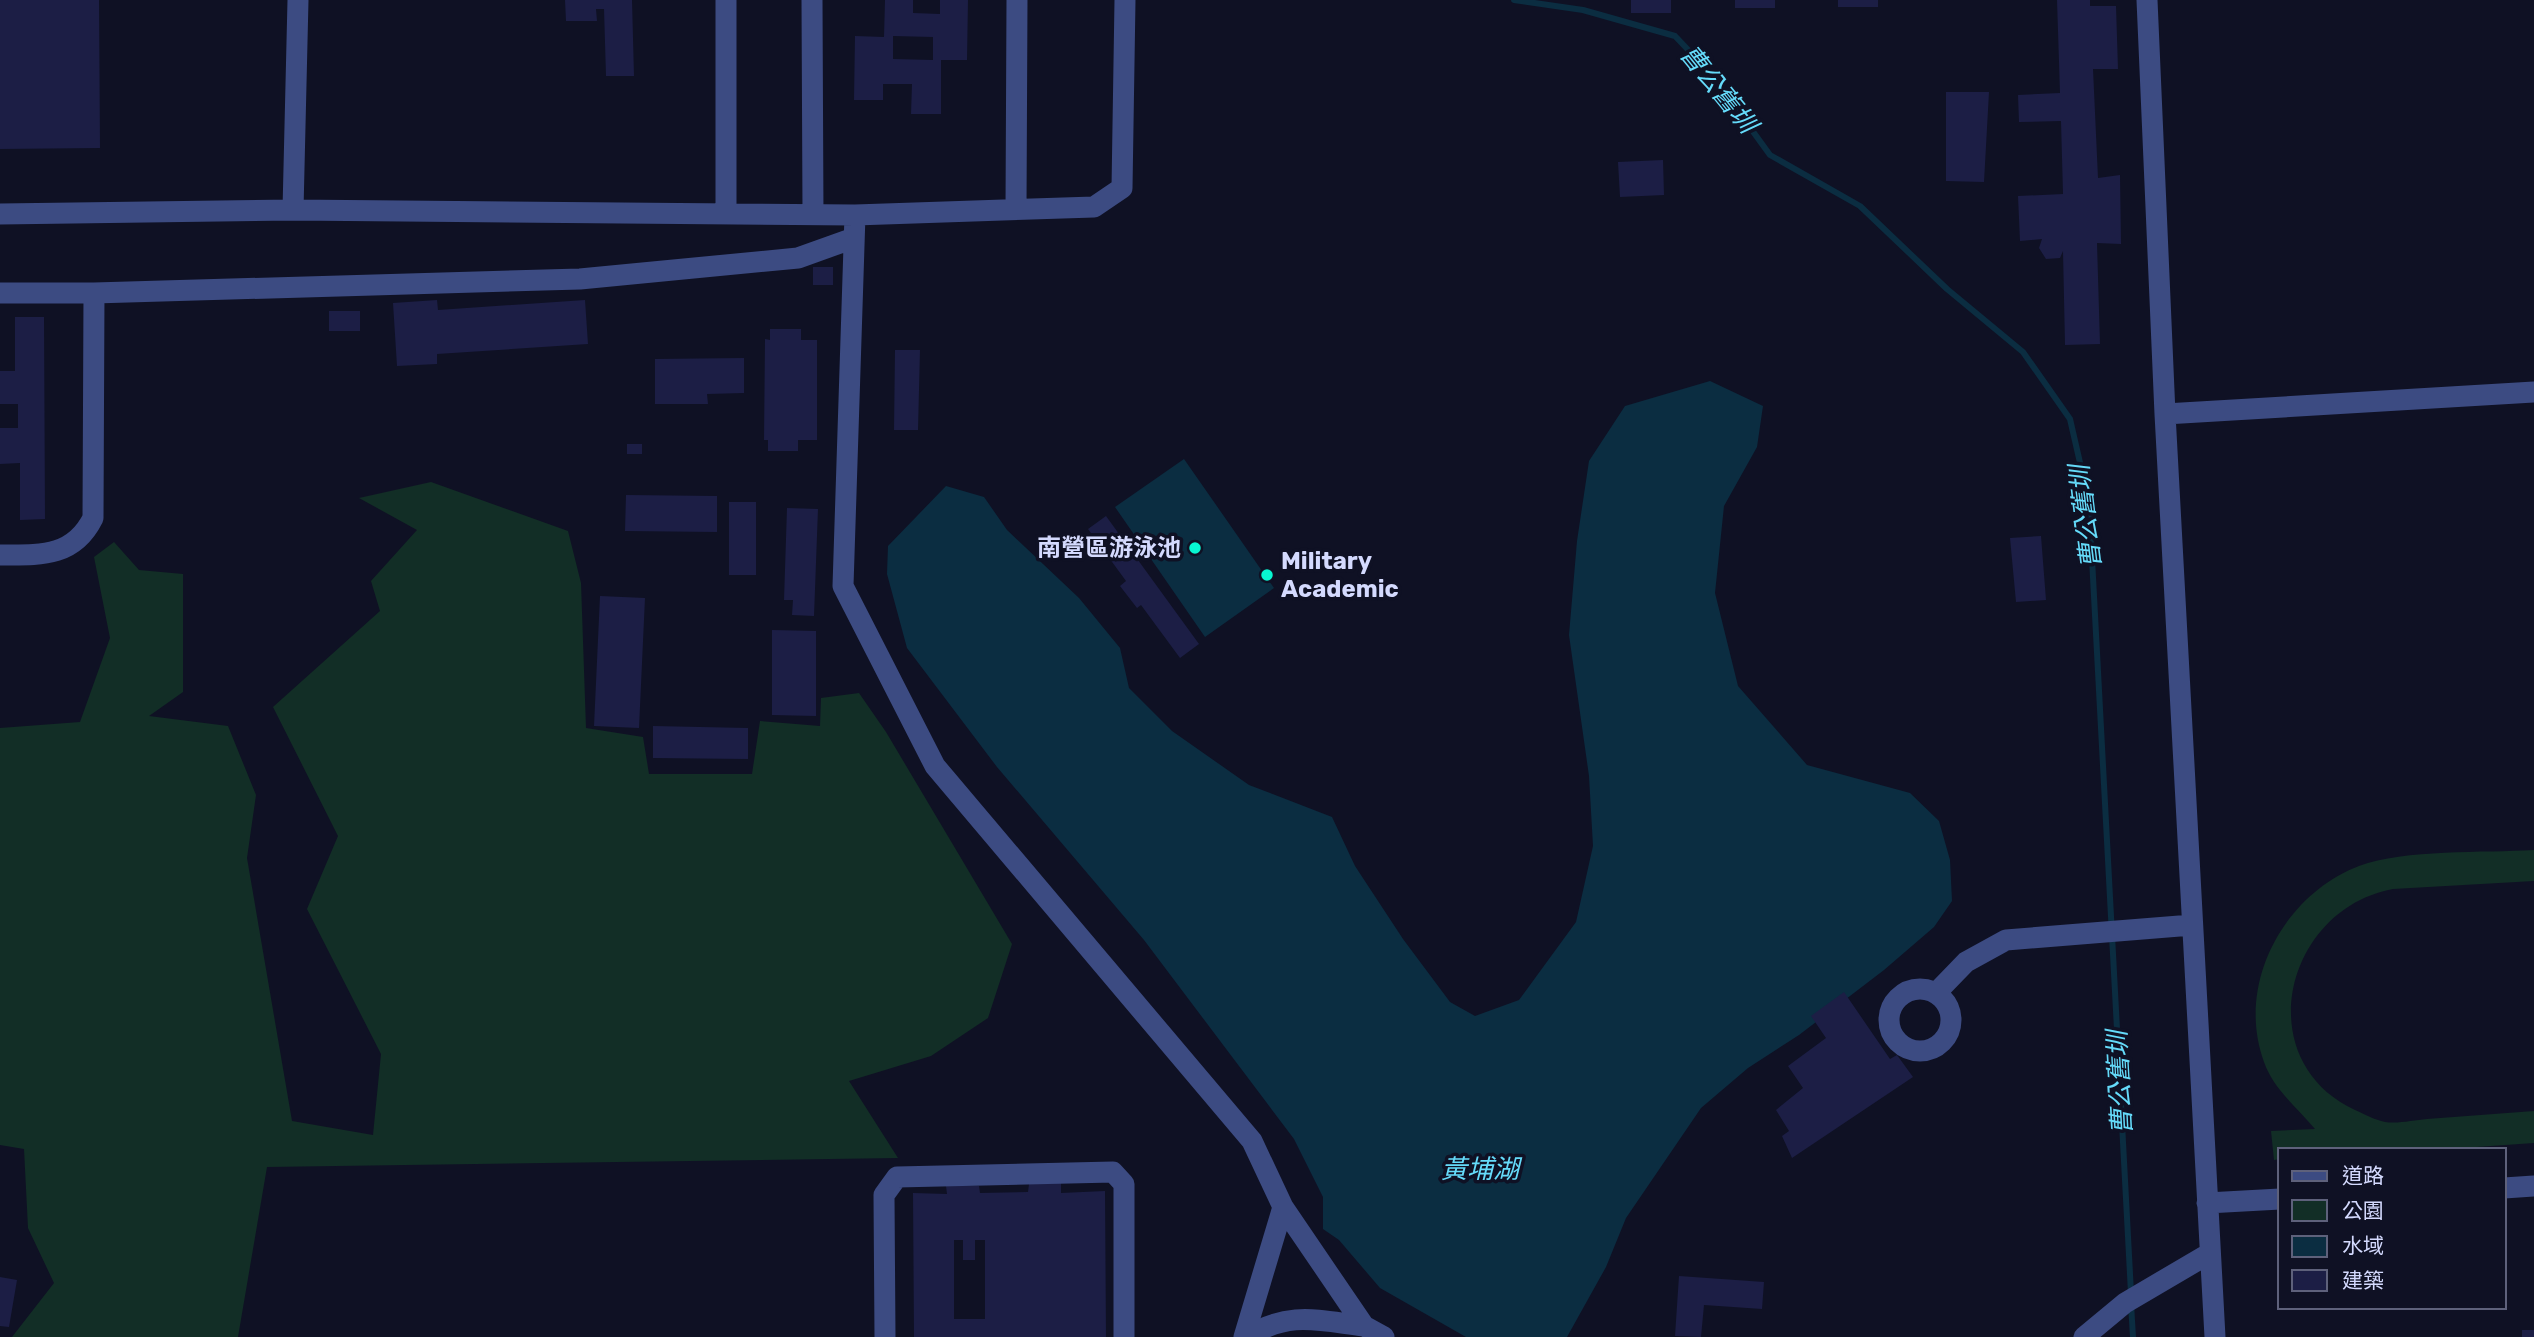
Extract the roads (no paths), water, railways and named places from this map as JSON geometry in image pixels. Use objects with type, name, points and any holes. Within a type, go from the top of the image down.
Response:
[{"type":"street","points":[[293,210],[298,0]]},
{"type":"street","points":[[726,0],[726,214]]},
{"type":"street","points":[[812,0],[813,214]]},
{"type":"street","points":[[1016,209],[1017,0]]},
{"type":"street","points":[[0,214],[293,210],[855,215],[1094,207],[1122,188],[1125,0]]},
{"type":"street","points":[[2147,0],[2165,414],[2215,1337]]},
{"type":"street","points":[[855,215],[843,586],[935,766],[1252,1141],[1283,1207],[1364,1326]]},
{"type":"street","points":[[0,293],[94,293],[580,279],[798,258],[854,238]]},
{"type":"street","points":[[0,555],[50,555],[85,535],[93,518],[94,293]]},
{"type":"street","points":[[2165,414],[2534,392]]},
{"type":"street","points":[[1936,993],[1966,962],[2006,940],[2192,925]]},
{"type":"street","points":[[885,1337],[884,1195],[897,1177],[1113,1172],[1124,1184],[1124,1337]]},
{"type":"street","points":[[2506,1188],[2534,1186]]},
{"type":"street","points":[[2207,1203],[2278,1199]]},
{"type":"street","points":[[1245,1337],[1283,1207]]},
{"type":"street","points":[[2084,1337],[2119,1307],[2210,1253]]},
{"type":"street","points":[[1245,1337],[1270,1323],[1300,1318],[1364,1326],[1384,1337]]},
{"type":"water","name":"黃埔湖","points":[[1710,381],[1763,406],[1757,447],[1724,506],[1715,593],[1738,686],[1807,765],[1910,793],[1939,821],[1950,860],[1952,901],[1934,927],[1884,970],[1799,1035],[1748,1068],[1701,1108],[1626,1218],[1606,1267],[1567,1337],[1466,1337],[1380,1288],[1339,1240],[1323,1229],[1323,1197],[1294,1139],[1144,940],[997,767],[907,648],[887,574],[888,546],[946,486],[984,497],[1007,530],[1079,598],[1120,648],[1129,688],[1172,731],[1249,785],[1332,817],[1355,866],[1403,939],[1450,1002],[1475,1016],[1519,1000],[1576,922],[1593,846],[1589,776],[1569,635],[1577,541],[1589,461],[1625,406]]},
{"type":"water","name":"南營區游泳池","points":[[1184,459],[1274,588],[1205,637],[1115,507]]},
{"type":"waterway","name":"曹公舊圳","points":[[1514,0],[1583,10],[1675,36],[1712,75],[1770,155],[1860,206],[1947,289],[2023,352],[2070,419],[2089,502],[2131,1293]]},
{"type":"waterway","name":"曹公舊圳","points":[[2131,1304],[2133,1337]]},
{"type":"place","name":"南營區游泳池","points":[[1195,548]]},
{"type":"place","name":"Military Academic","points":[[1267,575]]}]
